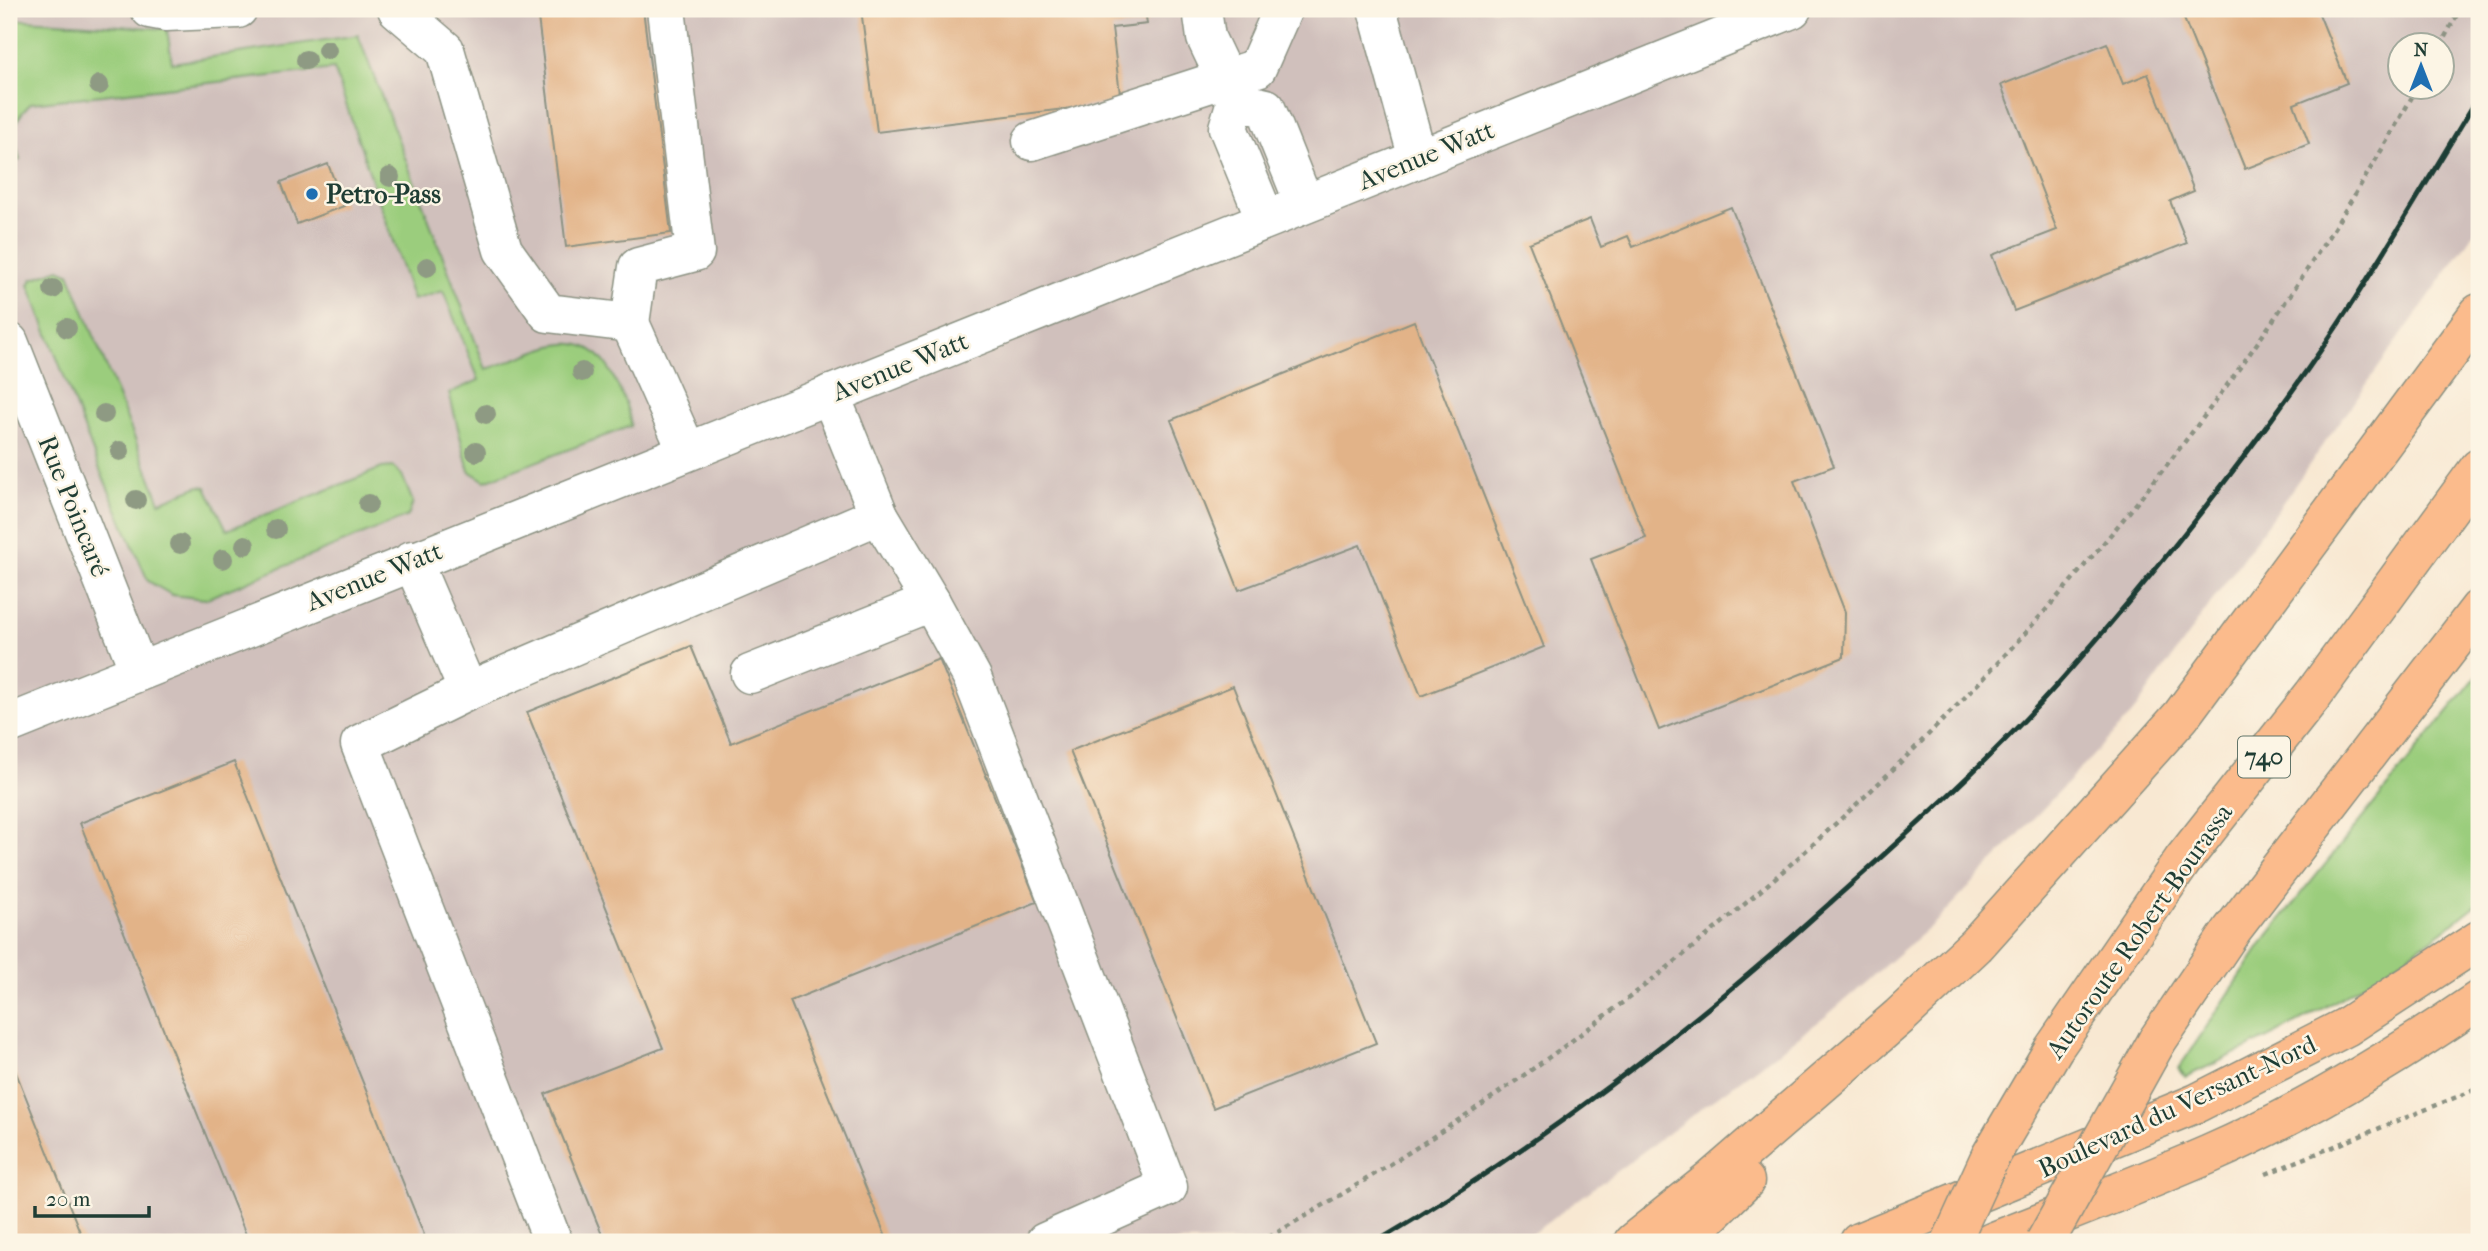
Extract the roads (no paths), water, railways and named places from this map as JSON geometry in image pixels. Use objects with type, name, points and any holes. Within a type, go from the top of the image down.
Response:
[{"type":"main road","points":[[1633,1242],[1712,1179],[1900,1016],[1976,945],[2181,716],[2479,313]]},
{"type":"main road","name":"Autoroute Robert-Bourassa","points":[[1951,1242],[1990,1157],[2054,1048],[2183,860],[2313,695],[2479,468]]},
{"type":"main road","points":[[2045,1242],[2157,1041],[2232,930],[2479,608]]},
{"type":"main road","name":"Boulevard du Versant-Nord","points":[[1859,1242],[2140,1129],[2238,1083],[2346,1027],[2479,940]]},
{"type":"main road","name":"Boulevard du Versant-Nord","points":[[1992,1242],[2211,1153],[2270,1125],[2391,1058],[2479,1000]]},
{"type":"main road","points":[[1688,1242],[1708,1217],[1781,1146],[1900,1016]]},
{"type":"street","points":[[150,9],[166,12],[238,9]]},
{"type":"street","points":[[397,9],[445,50],[503,250],[548,313],[630,323]]},
{"type":"street","points":[[666,9],[695,252],[638,267],[630,323],[687,451]]},
{"type":"street","points":[[1202,9],[1206,38],[1231,89],[1228,128],[1265,218]]},
{"type":"street","points":[[1032,141],[1231,89],[1257,68],[1283,9]]},
{"type":"street","points":[[1377,9],[1418,159]]},
{"type":"street","name":"Avenue Watt","points":[[9,724],[412,560],[1792,9]]},
{"type":"street","points":[[1231,89],[1266,108],[1304,203]]},
{"type":"street","name":"Rue Poincaré","points":[[9,342],[139,671]]},
{"type":"street","points":[[830,394],[879,515],[972,677],[1168,1187],[1045,1242]]},
{"type":"street","points":[[552,1242],[359,744],[468,691],[879,515]]},
{"type":"street","points":[[412,560],[468,691]]},
{"type":"street","points":[[750,674],[930,602]]},
{"type":"railway","points":[[1376,1242],[1496,1167],[1554,1127],[1722,997],[1887,852],[1974,771],[2029,715],[2154,571],[2278,411],[2352,303],[2479,96]]},
{"type":"place","name":"Petro-Pass","points":[[312,194]]}]
